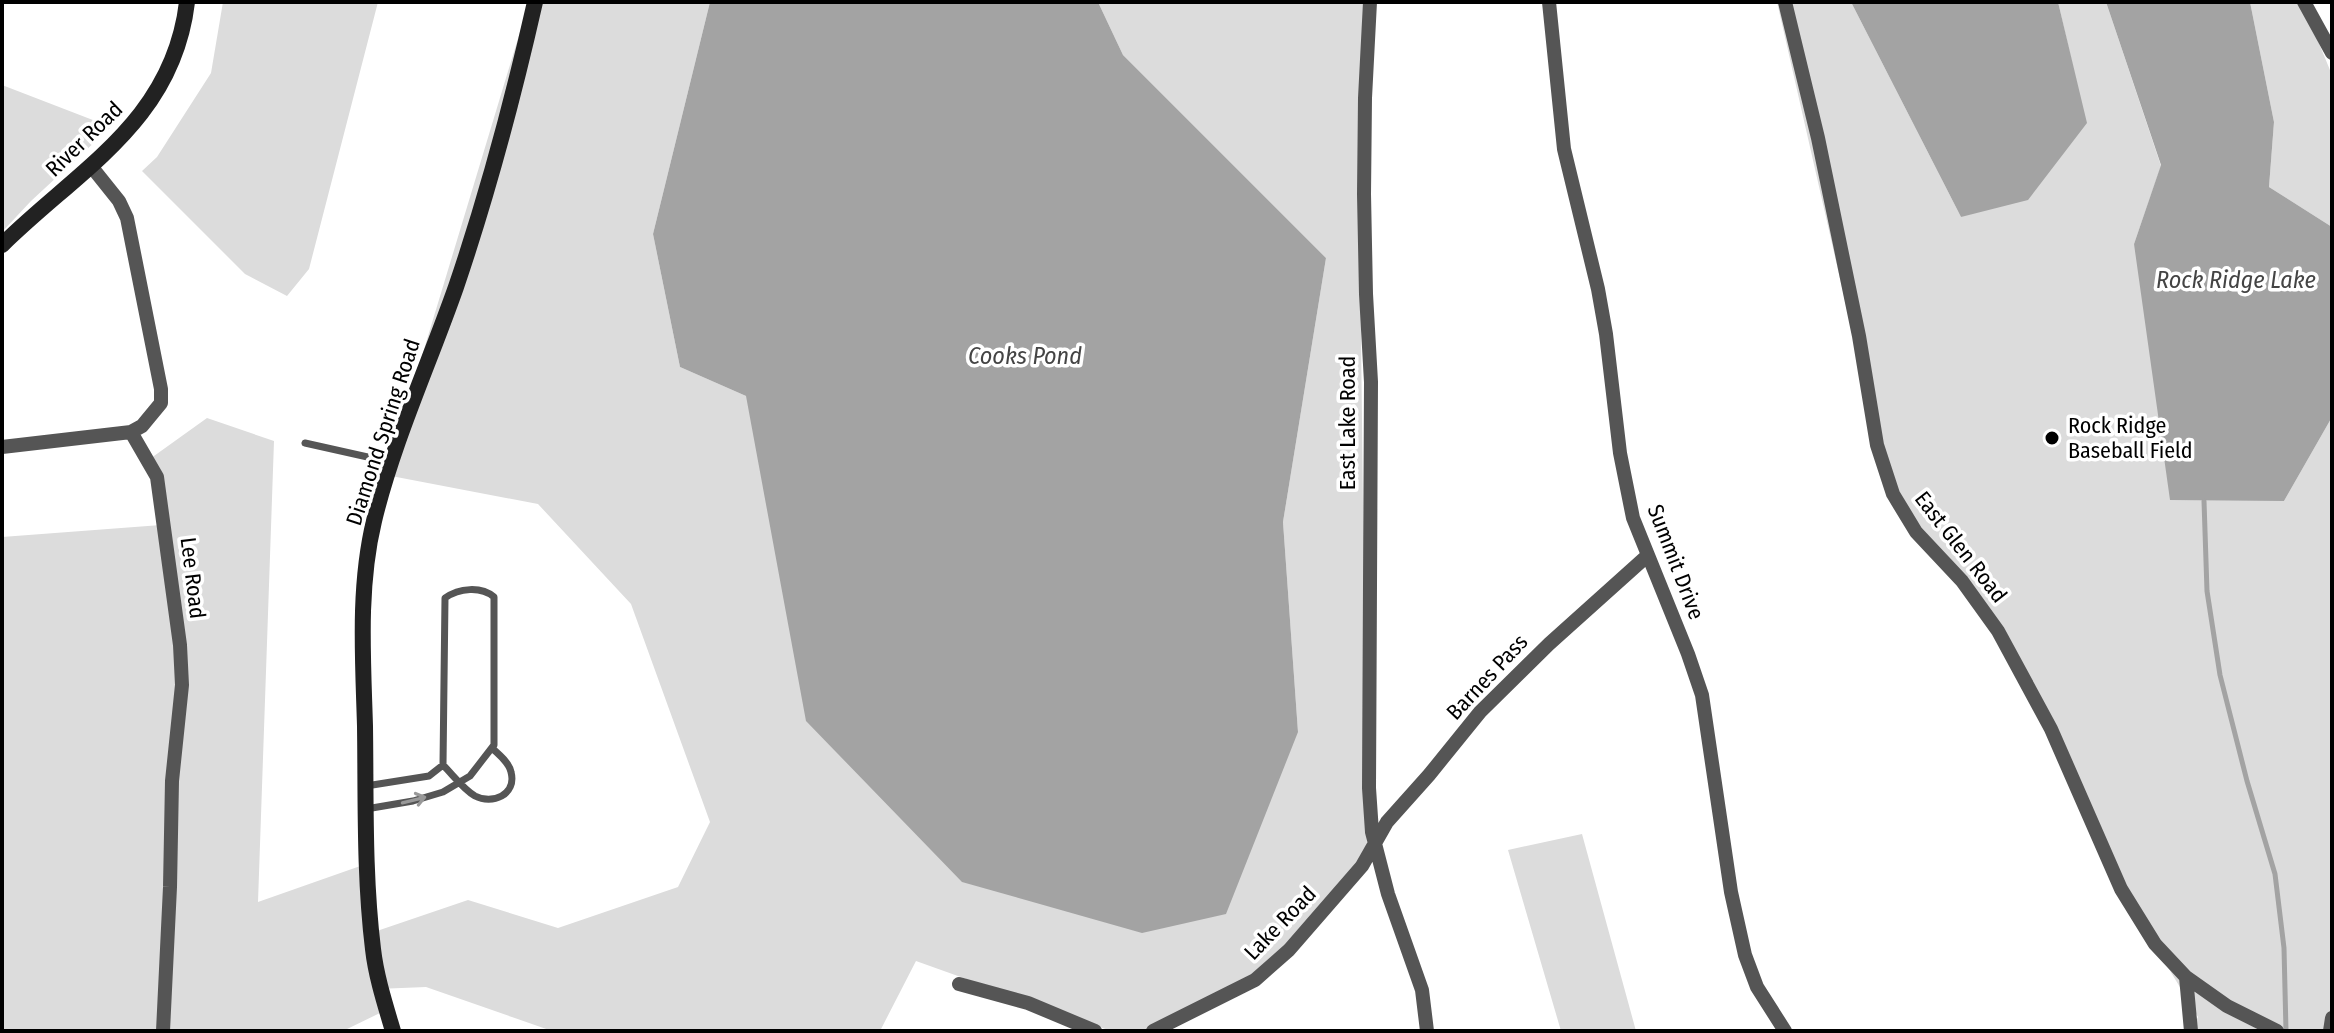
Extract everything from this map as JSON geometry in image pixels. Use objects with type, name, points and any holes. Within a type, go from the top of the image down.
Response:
[{"type":"street","name":"River Road","points":[[2,245],[137,121],[165,78],[187,2]]},
{"type":"street","name":"Diamond Spring Road","points":[[393,1031],[373,951],[368,880],[363,662],[365,579],[373,523],[494,170],[535,2]]},
{"type":"street","name":"East Lake Road","points":[[1370,2],[1364,194],[1371,382],[1369,788],[1375,843],[1388,894],[1422,990],[1427,1031]]},
{"type":"street","name":"Summit Drive","points":[[1549,2],[1564,149],[1598,289],[1620,453],[1633,518],[1702,695],[1731,892],[1745,955],[1757,987],[1785,1031]]},
{"type":"street","name":"East Glen Road","points":[[1785,2],[1818,138],[1859,336],[1877,445],[1893,494],[1916,532],[1962,581],[1998,631],[2051,729],[2121,889],[2155,944],[2186,977],[2227,1006],[2277,1031]]},
{"type":"street","points":[[2304,2],[2332,53]]},
{"type":"street","points":[[2,447],[131,432],[142,426],[161,403],[161,389],[127,218],[119,201],[91,166]]},
{"type":"street","name":"Lee Road","points":[[131,432],[157,477],[180,645],[182,685],[172,781],[163,1031]]},
{"type":"street","name":"Barnes Pass","points":[[1375,843],[1387,822],[1480,712],[1549,644],[1647,556]]},
{"type":"street","name":"Lake Road","points":[[1153,1031],[1255,980],[1289,950],[1320,916],[1362,866],[1375,843]]},
{"type":"street","points":[[2186,977],[2191,1031]]},
{"type":"street","points":[[959,984],[1028,1003],[1095,1031]]},
{"type":"street","points":[[2330,1031],[2332,1018]]},
{"type":"lane","points":[[305,443],[392,462]]},
{"type":"lane","points":[[366,809],[443,792],[460,782],[470,776],[494,745],[494,597],[486,590],[455,591],[445,598],[443,765],[460,782],[474,795],[489,801],[503,797],[511,786],[511,773],[506,762],[492,748]]},
{"type":"lane","points":[[366,786],[429,776],[443,765]]},
{"type":"shaded area","points":[[223,2],[378,2],[309,269],[287,296],[245,274],[142,171],[157,157],[211,73]]},
{"type":"shaded area","points":[[529,2],[710,2],[653,234],[680,367],[746,396],[1298,732],[1283,522],[1326,258],[1123,55],[1098,2],[1363,2],[1360,247],[1367,852],[1265,977],[1148,1031],[1111,1031],[916,961],[880,1031],[552,1031],[426,987],[377,989],[382,1012],[343,1031],[2,1031],[2,537],[161,525],[147,461],[207,418],[274,441],[258,902],[366,864],[371,933],[468,900],[558,928],[678,887],[710,822],[631,604],[538,504],[386,475]]},
{"type":"shaded area","points":[[1777,2],[1851,2],[1961,217],[2086,123],[2058,2],[2106,2],[2161,166],[2134,244],[2284,501],[2332,417],[2332,1031],[2191,1031],[2198,1017],[2097,850],[2012,656],[1889,494]]},
{"type":"shaded area","points":[[2250,2],[2302,2],[2332,75],[2332,227],[2269,187],[2274,122]]},
{"type":"shaded area","points":[[2,85],[111,127],[2,232]]},
{"type":"shaded area","points":[[1582,834],[1636,1031],[1561,1031],[1508,850]]},
{"type":"water","name":"Cooks Pond","points":[[710,2],[1098,2],[1123,55],[1326,258],[1283,522],[1298,732],[1226,914],[1142,933],[962,882],[806,721],[746,396],[680,367],[653,234]]},
{"type":"water","points":[[1851,2],[2058,2],[2087,123],[2028,200],[1961,217]]},
{"type":"water","name":"Rock Ridge Lake","points":[[2106,2],[2250,2],[2274,122],[2269,187],[2332,227],[2332,417],[2284,501],[2170,500],[2134,244],[2161,165]]},
{"type":"waterway","points":[[2204,501],[2207,591],[2220,675],[2275,874],[2284,948],[2286,1031]]},
{"type":"place","name":"Rock Ridge Baseball Field","points":[[2052,438]]}]
